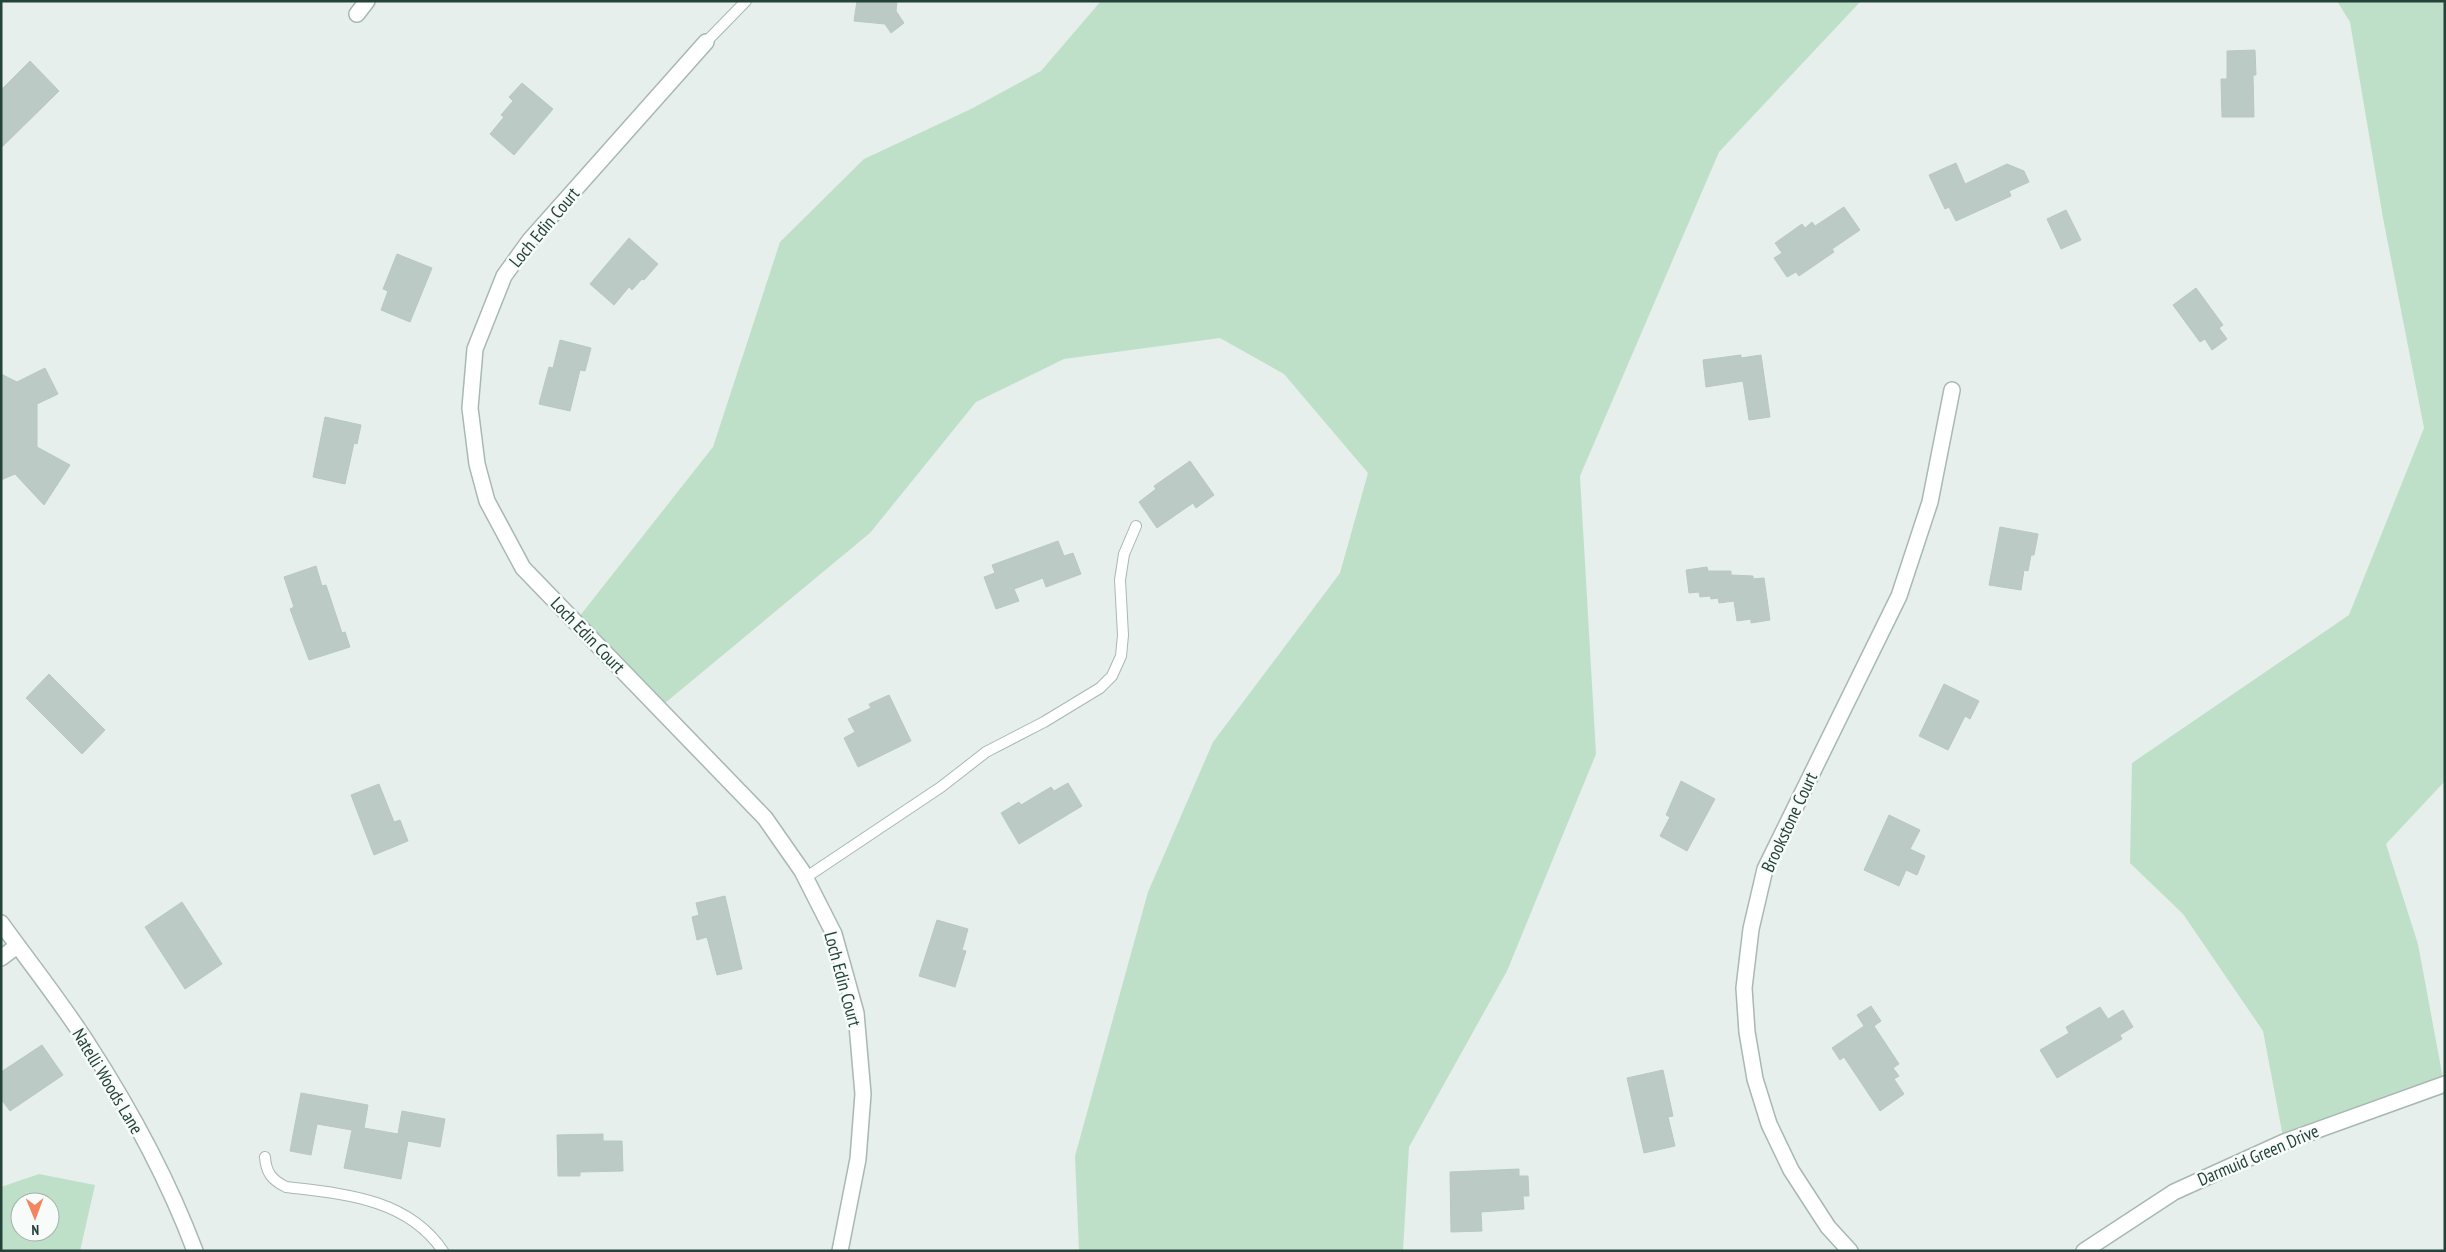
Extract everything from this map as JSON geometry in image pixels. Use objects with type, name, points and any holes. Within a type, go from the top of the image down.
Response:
[{"type":"street","points":[[357,14],[367,1]]},
{"type":"street","name":"Loch Edin Court","points":[[706,42],[530,240],[504,276],[475,349],[470,408],[477,464],[487,502],[523,568],[765,818],[805,878],[834,934],[856,1013],[863,1094],[858,1159],[840,1251]]},
{"type":"street","name":"Brookstone Court","points":[[1850,1251],[1828,1226],[1791,1170],[1770,1124],[1755,1079],[1747,1032],[1744,988],[1751,929],[1765,869],[1899,596],[1930,502],[1952,390]]},
{"type":"street","name":"Natelli Woods Lane","points":[[1,923],[88,1043],[137,1127],[182,1217],[194,1251]]},
{"type":"street","points":[[1,958],[17,946]]},
{"type":"street","name":"Darmuid Green Drive","points":[[2084,1251],[2174,1192],[2284,1142],[2445,1084]]},
{"type":"lane","points":[[706,42],[746,1]]},
{"type":"lane","points":[[805,878],[941,787],[986,752],[1044,722],[1100,688],[1112,676],[1121,656],[1123,636],[1120,580],[1124,554],[1136,526]]},
{"type":"lane","points":[[266,1157],[266,1167],[274,1181],[286,1187],[381,1203],[432,1235],[443,1251]]},
{"type":"green space","points":[[1101,1],[1861,1],[1719,152],[1580,476],[1596,754],[1507,971],[1409,1147],[1403,1251],[1079,1251],[1075,1156],[1148,892],[1213,742],[1340,573],[1368,473],[1284,374],[1220,338],[1064,359],[976,402],[870,533],[659,708],[575,622],[713,447],[780,242],[864,159],[971,109],[1041,71]]},
{"type":"green space","points":[[2337,1],[2445,1],[2445,781],[2386,844],[2418,944],[2444,1084],[2284,1142],[2263,1031],[2183,914],[2130,863],[2132,763],[2349,615],[2424,428],[2383,218],[2350,22]]},
{"type":"green space","points":[[39,1174],[95,1185],[80,1251],[1,1251],[1,1187]]},
{"type":"building","points":[[857,1],[897,1],[896,11],[904,23],[891,33],[885,24],[854,21]]},
{"type":"building","points":[[2255,50],[2256,75],[2253,75],[2254,117],[2222,117],[2221,79],[2227,79],[2227,51]]},
{"type":"building","points":[[30,61],[59,91],[1,148],[1,90]]},
{"type":"building","points":[[522,83],[553,109],[514,155],[490,134],[504,117],[501,115],[513,101],[509,97]]},
{"type":"building","points":[[1956,163],[1965,184],[2007,164],[2024,171],[2029,182],[2009,191],[2011,196],[1956,221],[1949,207],[1945,209],[1929,175]]},
{"type":"building","points":[[1844,207],[1860,230],[1832,249],[1834,252],[1799,276],[1796,272],[1787,277],[1774,258],[1782,253],[1775,243],[1802,224],[1805,228],[1812,222],[1815,226]]},
{"type":"building","points":[[2066,210],[2081,240],[2061,249],[2047,219]]},
{"type":"building","points":[[629,238],[658,264],[632,290],[629,287],[614,305],[590,284]]},
{"type":"building","points":[[397,254],[432,268],[410,322],[381,310],[388,291],[383,289]]},
{"type":"building","points":[[2196,288],[2223,325],[2219,328],[2227,339],[2212,350],[2205,339],[2200,342],[2173,305]]},
{"type":"building","points":[[560,340],[591,348],[585,371],[580,370],[570,411],[539,404],[549,367],[553,368]]},
{"type":"building","points":[[1741,355],[1741,358],[1761,355],[1770,417],[1749,420],[1743,381],[1706,387],[1703,360]]},
{"type":"building","points":[[45,368],[58,394],[37,404],[37,447],[70,465],[44,505],[15,474],[1,480],[1,374],[17,382]]},
{"type":"building","points":[[325,417],[361,425],[357,444],[354,443],[345,484],[313,477]]},
{"type":"building","points":[[1190,461],[1214,495],[1196,508],[1193,503],[1157,528],[1139,502],[1156,489],[1154,486]]},
{"type":"building","points":[[2000,527],[2038,534],[2034,555],[2031,555],[2028,571],[2024,570],[2021,590],[1989,585]]},
{"type":"building","points":[[1058,541],[1064,556],[1073,553],[1081,574],[1046,587],[1043,578],[1014,589],[1019,601],[996,609],[984,577],[995,573],[992,565]]},
{"type":"building","points":[[316,566],[322,586],[326,585],[342,633],[345,632],[350,647],[309,660],[290,609],[294,607],[284,577]]},
{"type":"building","points":[[1707,567],[1708,571],[1731,571],[1731,575],[1753,576],[1753,579],[1764,578],[1770,620],[1751,623],[1751,619],[1737,621],[1734,601],[1719,603],[1718,598],[1711,599],[1710,596],[1700,597],[1699,592],[1689,593],[1686,570]]},
{"type":"building","points":[[49,674],[105,730],[82,754],[26,698]]},
{"type":"building","points":[[1944,684],[1979,701],[1970,719],[1965,716],[1948,750],[1919,736]]},
{"type":"building","points":[[889,695],[911,741],[858,767],[844,738],[855,732],[848,719],[871,708],[869,704]]},
{"type":"building","points":[[1681,781],[1715,799],[1687,851],[1660,836],[1670,817],[1666,815]]},
{"type":"building","points":[[1068,783],[1082,806],[1019,844],[1001,813],[1019,802],[1021,805],[1051,787],[1054,791]]},
{"type":"building","points":[[379,784],[394,822],[400,820],[408,841],[374,855],[351,795]]},
{"type":"building","points":[[1889,815],[1920,830],[1910,849],[1925,856],[1917,875],[1906,870],[1899,886],[1864,870]]},
{"type":"building","points":[[725,896],[742,969],[717,975],[707,937],[697,940],[692,917],[699,915],[696,903]]},
{"type":"building","points":[[182,902],[222,964],[185,989],[145,927]]},
{"type":"building","points":[[937,920],[968,929],[962,950],[966,951],[955,987],[919,976]]},
{"type":"building","points":[[1871,1006],[1881,1021],[1874,1026],[1899,1064],[1893,1068],[1899,1076],[1894,1079],[1904,1094],[1880,1111],[1844,1057],[1840,1060],[1832,1048],[1864,1026],[1857,1015]]},
{"type":"building","points":[[2100,1007],[2108,1019],[2123,1010],[2133,1027],[2120,1035],[2122,1039],[2057,1078],[2040,1050],[2069,1033],[2066,1027]]},
{"type":"building","points":[[42,1045],[63,1075],[10,1111],[1,1099],[1,1072]]},
{"type":"building","points":[[1663,1070],[1673,1116],[1668,1117],[1675,1146],[1644,1153],[1627,1078]]},
{"type":"building","points":[[301,1093],[368,1105],[364,1128],[398,1134],[402,1111],[445,1119],[440,1147],[408,1141],[401,1179],[344,1168],[352,1130],[317,1124],[311,1155],[290,1151]]},
{"type":"building","points":[[603,1134],[603,1141],[622,1141],[623,1171],[580,1172],[580,1176],[558,1176],[557,1135]]},
{"type":"building","points":[[1519,1169],[1519,1176],[1528,1176],[1529,1196],[1523,1196],[1524,1209],[1481,1212],[1482,1231],[1451,1232],[1450,1172]]}]
